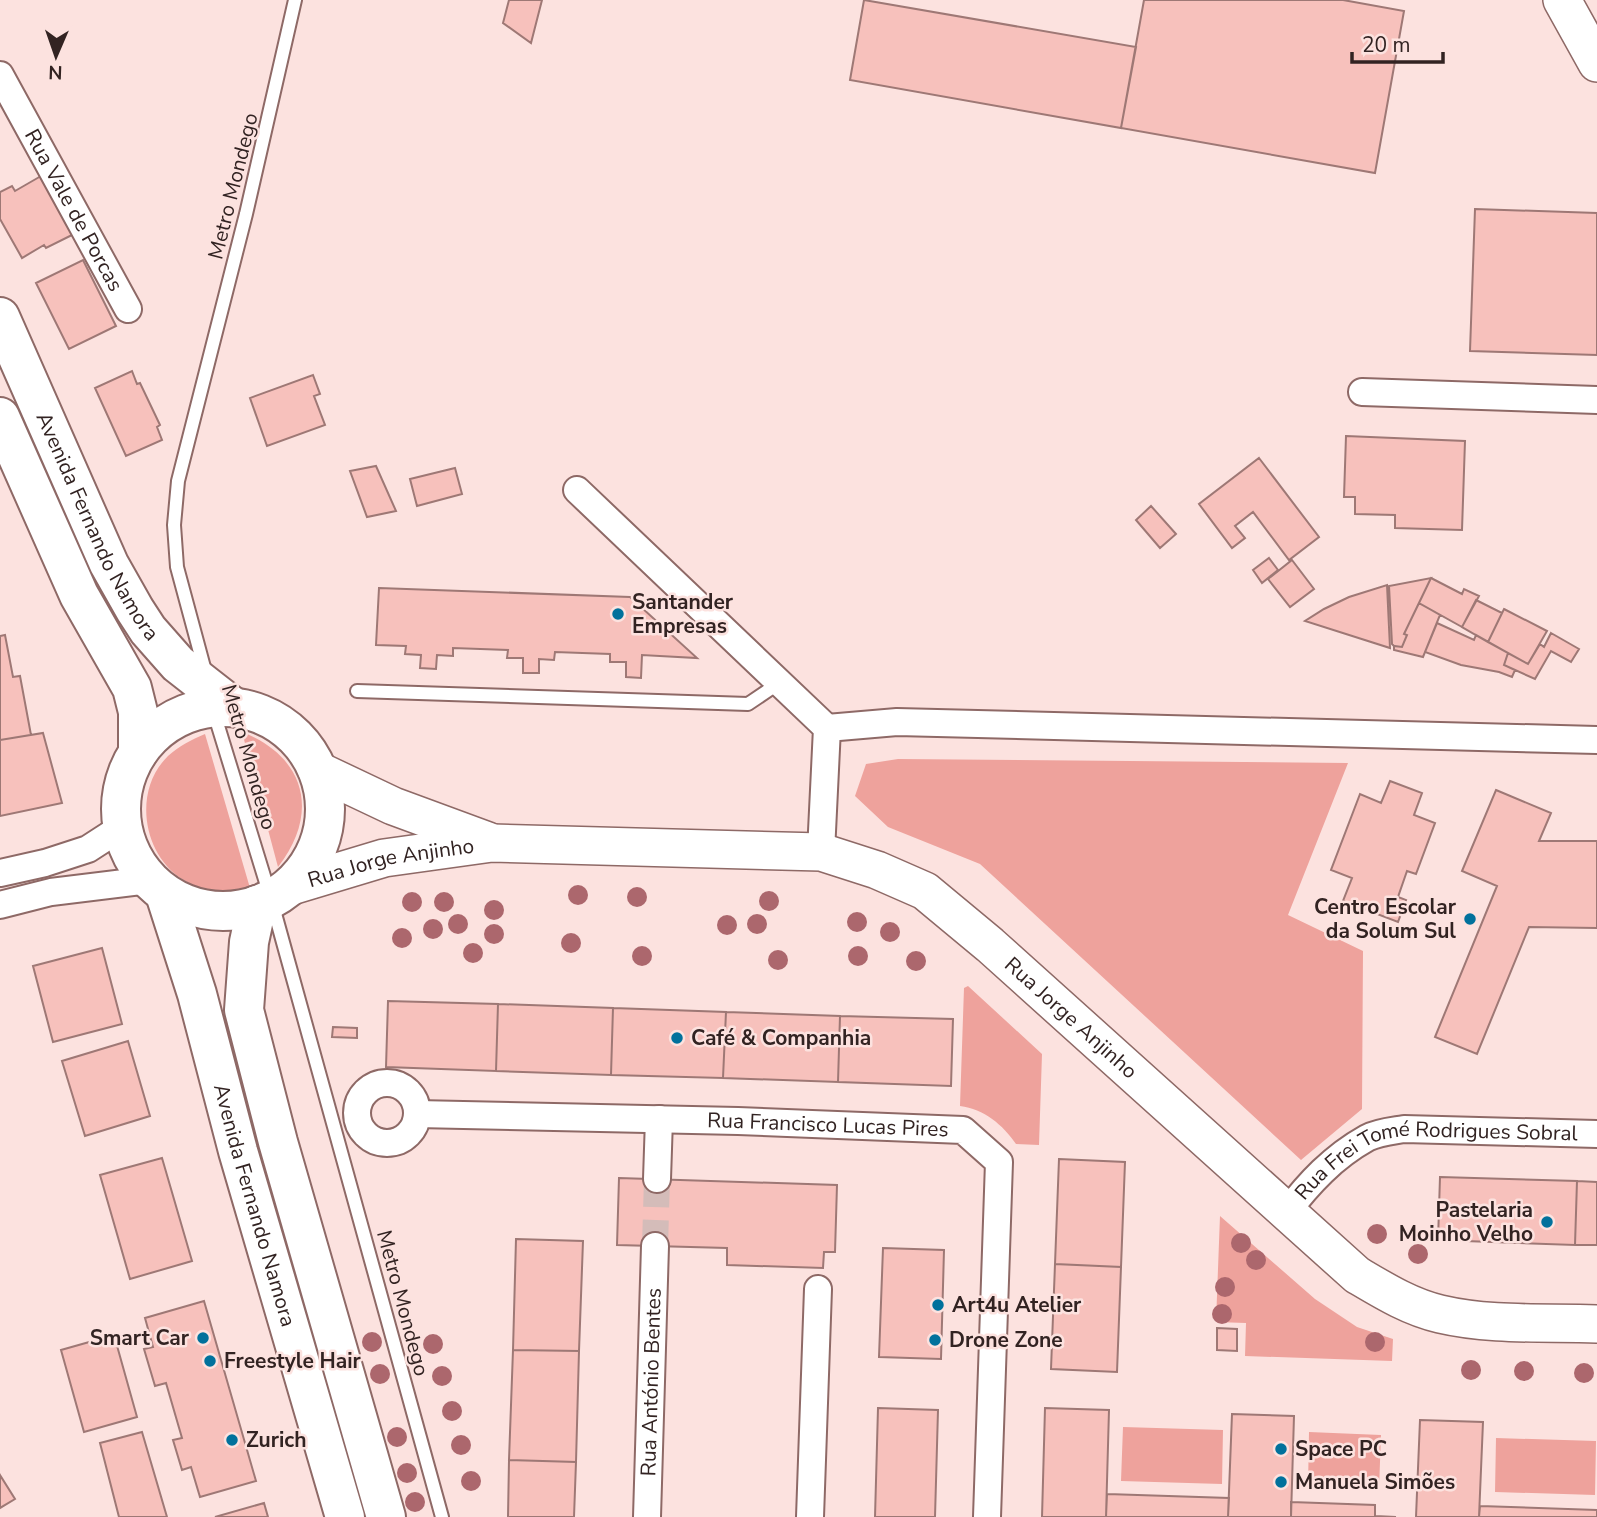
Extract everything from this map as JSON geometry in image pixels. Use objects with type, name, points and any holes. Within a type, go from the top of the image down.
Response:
[{"type":"main road","name":"Avenida Fernando Namora","points":[[0,317],[109,564],[148,630],[177,664],[218,701],[255,712],[292,734],[307,750],[317,769],[324,794],[325,819],[319,844],[308,867],[273,897],[249,942],[244,1010],[278,1142],[386,1517]]},
{"type":"main road","name":"Avenida Fernando Namora","points":[[0,417],[79,595],[132,688],[138,712],[138,752]]},
{"type":"main road","name":"Avenida Fernando Namora","points":[[218,701],[183,715],[158,730],[138,752],[126,775],[120,801],[122,827],[132,856],[157,887],[197,994],[238,1151],[345,1517]]},
{"type":"main road","points":[[157,887],[194,907],[226,911],[273,897]]},
{"type":"street","points":[[1562,0],[1597,63]]},
{"type":"street","points":[[1578,0],[1597,8]]},
{"type":"street","name":"Rua Vale de Porcas","points":[[0,75],[128,309]]},
{"type":"street","points":[[1362,392],[1597,400]]},
{"type":"street","points":[[577,490],[827,728],[897,722],[1597,740]]},
{"type":"street","points":[[821,852],[827,728]]},
{"type":"street","name":"Rua Jorge Anjinho","points":[[317,769],[393,806],[492,843]]},
{"type":"street","points":[[0,873],[45,863],[88,849],[122,827]]},
{"type":"street","name":"Rua Jorge Anjinho","points":[[273,897],[384,858],[492,843],[821,852],[877,870],[925,891],[990,945],[1357,1276],[1402,1301],[1440,1314],[1482,1320],[1597,1324]]},
{"type":"street","points":[[0,905],[51,892],[157,887]]},
{"type":"street","name":"Rua Francisco Lucas Pires","points":[[417,1114],[963,1130],[999,1162],[987,1517]]},
{"type":"street","points":[[657,1179],[659,1119]]},
{"type":"street","name":"Rua Frei Tomé Rodrigues Sobral","points":[[1286,1213],[1314,1178],[1367,1138],[1379,1134],[1404,1129],[1597,1134]]},
{"type":"street","name":"Rua António Bentes","points":[[647,1517],[655,1246]]},
{"type":"street","points":[[810,1517],[818,1289]]},
{"type":"lane","name":"Metro Mondego","points":[[295,0],[246,214],[178,481],[174,525],[177,567],[273,897],[442,1517]]},
{"type":"lane","points":[[357,691],[748,704],[779,682]]},
{"type":"shaded area","points":[[242,732],[264,743],[281,756],[293,771],[300,789],[302,807],[299,827],[291,847],[278,867]]},
{"type":"shaded area","points":[[205,734],[250,888],[215,890],[190,884],[168,868],[151,838],[147,803],[157,770],[176,749]]},
{"type":"shaded area","points":[[898,759],[1348,763],[1288,915],[1363,951],[1362,1109],[1301,1160],[980,864],[888,827],[855,796],[866,764]]},
{"type":"shaded area","points":[[968,986],[1042,1054],[1039,1145],[1016,1144],[992,1119],[960,1106],[964,988]]},
{"type":"shaded area","points":[[1220,1216],[1315,1299],[1357,1327],[1393,1339],[1392,1361],[1245,1356],[1246,1323],[1216,1322]]},
{"type":"shaded area","points":[[1123,1427],[1223,1430],[1222,1484],[1121,1481]]},
{"type":"shaded area","points":[[1309,1432],[1381,1435],[1379,1489],[1308,1487]]},
{"type":"shaded area","points":[[1496,1438],[1596,1441],[1595,1495],[1495,1492]]},
{"type":"building","points":[[509,0],[542,0],[531,43],[503,23]]},
{"type":"building","points":[[864,0],[1136,47],[1121,128],[850,80]]},
{"type":"building","points":[[1144,0],[1343,0],[1404,11],[1375,173],[1121,128]]},
{"type":"building","points":[[41,176],[74,234],[46,248],[44,245],[22,258],[0,219],[0,192],[12,186],[15,191]]},
{"type":"building","points":[[1475,209],[1597,213],[1597,355],[1470,351]]},
{"type":"building","points":[[83,260],[116,326],[69,349],[36,283]]},
{"type":"building","points":[[132,371],[160,425],[157,427],[162,440],[126,456],[95,388]]},
{"type":"building","points":[[313,375],[320,394],[314,396],[325,425],[267,446],[250,398]]},
{"type":"building","points":[[1346,436],[1465,441],[1462,530],[1395,528],[1395,515],[1355,514],[1355,497],[1344,497]]},
{"type":"building","points":[[1259,458],[1319,537],[1289,560],[1253,512],[1235,526],[1245,538],[1232,548],[1199,504]]},
{"type":"building","points":[[376,466],[396,511],[367,517],[350,471]]},
{"type":"building","points":[[455,468],[462,494],[417,506],[410,479]]},
{"type":"building","points":[[1151,506],[1176,534],[1160,548],[1136,520]]},
{"type":"building","points":[[1269,558],[1278,570],[1262,583],[1253,570]]},
{"type":"building","points":[[1292,560],[1314,589],[1290,607],[1268,579]]},
{"type":"building","points":[[1431,578],[1404,634],[1407,635],[1402,647],[1394,646],[1389,586]]},
{"type":"building","points":[[1431,578],[1462,594],[1464,589],[1479,596],[1462,627],[1419,603]]},
{"type":"building","points":[[1387,585],[1390,648],[1305,621],[1349,597]]},
{"type":"building","points":[[379,588],[630,597],[697,658],[642,655],[641,678],[626,677],[626,662],[610,662],[610,654],[555,652],[554,660],[539,659],[539,673],[523,673],[523,658],[507,658],[508,650],[453,648],[453,656],[437,655],[436,669],[420,668],[421,655],[405,654],[406,646],[376,645]]},
{"type":"building","points":[[1476,600],[1502,613],[1488,642],[1462,627]]},
{"type":"building","points":[[1419,603],[1440,615],[1423,657],[1394,650],[1394,646],[1402,647],[1407,635],[1404,634]]},
{"type":"building","points":[[1504,609],[1547,631],[1528,664],[1488,642]]},
{"type":"building","points":[[1437,623],[1474,640],[1476,635],[1508,653],[1504,665],[1515,670],[1512,677],[1461,665],[1425,652]]},
{"type":"building","points":[[1551,633],[1579,649],[1571,662],[1551,651],[1535,679],[1504,665],[1508,653],[1528,664],[1540,644],[1544,647]]},
{"type":"building","points":[[5,635],[13,677],[20,676],[31,735],[0,740],[0,636]]},
{"type":"building","points":[[43,733],[62,803],[0,816],[0,740]]},
{"type":"building","points":[[1390,781],[1422,793],[1414,815],[1435,823],[1416,874],[1407,871],[1398,897],[1406,900],[1398,922],[1343,901],[1352,878],[1331,870],[1360,794],[1381,803]]},
{"type":"building","points":[[1496,790],[1551,813],[1539,841],[1597,841],[1597,928],[1529,927],[1477,1054],[1435,1037],[1497,886],[1462,871]]},
{"type":"building","points":[[102,948],[122,1024],[53,1042],[33,966]]},
{"type":"building","points":[[388,1001],[498,1004],[496,1071],[386,1067]]},
{"type":"building","points":[[498,1004],[613,1008],[611,1075],[496,1071]]},
{"type":"building","points":[[613,1008],[726,1012],[723,1078],[611,1075]]},
{"type":"building","points":[[726,1012],[840,1016],[838,1082],[723,1078]]},
{"type":"building","points":[[840,1016],[953,1019],[951,1086],[838,1082]]},
{"type":"building","points":[[333,1027],[357,1028],[357,1038],[332,1037]]},
{"type":"building","points":[[128,1041],[150,1116],[85,1136],[62,1061]]},
{"type":"building","points":[[162,1158],[192,1261],[130,1279],[100,1175]]},
{"type":"building","points":[[1059,1159],[1125,1162],[1121,1267],[1055,1264]]},
{"type":"building","points":[[1440,1177],[1577,1181],[1575,1245],[1438,1240]]},
{"type":"building","points":[[619,1178],[837,1185],[835,1252],[824,1252],[823,1268],[727,1265],[727,1248],[617,1245]]},
{"type":"building","points":[[1577,1181],[1597,1182],[1597,1245],[1575,1245]]},
{"type":"building","points":[[516,1239],[583,1241],[579,1351],[513,1350]]},
{"type":"building","points":[[883,1248],[944,1250],[941,1359],[879,1357]]},
{"type":"building","points":[[1055,1264],[1121,1267],[1117,1372],[1051,1369]]},
{"type":"building","points":[[204,1301],[256,1481],[200,1497],[191,1467],[182,1470],[173,1440],[182,1438],[166,1383],[155,1386],[144,1349],[153,1347],[145,1318]]},
{"type":"building","points":[[1217,1328],[1237,1329],[1237,1351],[1217,1350]]},
{"type":"building","points":[[114,1335],[137,1417],[84,1432],[61,1350]]},
{"type":"building","points":[[513,1350],[579,1351],[576,1462],[509,1460]]},
{"type":"building","points":[[878,1408],[938,1410],[935,1517],[875,1517]]},
{"type":"building","points":[[1045,1408],[1109,1410],[1106,1517],[1042,1517]]},
{"type":"building","points":[[1232,1414],[1294,1416],[1291,1517],[1228,1517]]},
{"type":"building","points":[[1420,1420],[1483,1422],[1479,1517],[1416,1517]]},
{"type":"building","points":[[142,1432],[167,1517],[119,1517],[100,1443]]},
{"type":"building","points":[[509,1460],[576,1462],[574,1517],[508,1517]]},
{"type":"building","points":[[0,1475],[15,1499],[0,1508]]},
{"type":"building","points":[[1107,1494],[1229,1498],[1228,1517],[1106,1517]]},
{"type":"building","points":[[1291,1502],[1375,1505],[1375,1516],[1396,1517],[1291,1517]]},
{"type":"building","points":[[264,1503],[268,1517],[215,1517]]},
{"type":"building","points":[[1480,1506],[1597,1510],[1597,1517],[1479,1517]]},
{"type":"tunnel","points":[[655,1246],[657,1179]]},
{"type":"place","name":"Santander Empresas","points":[[618,614]]},
{"type":"place","name":"Centro Escolar da Solum Sul","points":[[1470,919]]},
{"type":"place","name":"Café & Companhia","points":[[677,1038]]},
{"type":"place","name":"Pastelaria Moinho Velho","points":[[1547,1222]]},
{"type":"place","name":"Art4u Atelier","points":[[938,1305]]},
{"type":"place","name":"Smart Car","points":[[203,1338]]},
{"type":"place","name":"Drone Zone","points":[[935,1340]]},
{"type":"place","name":"Freestyle Hair","points":[[210,1361]]},
{"type":"place","name":"Zurich","points":[[232,1440]]},
{"type":"place","name":"Space PC","points":[[1281,1449]]},
{"type":"place","name":"Manuela Simões","points":[[1281,1482]]}]
